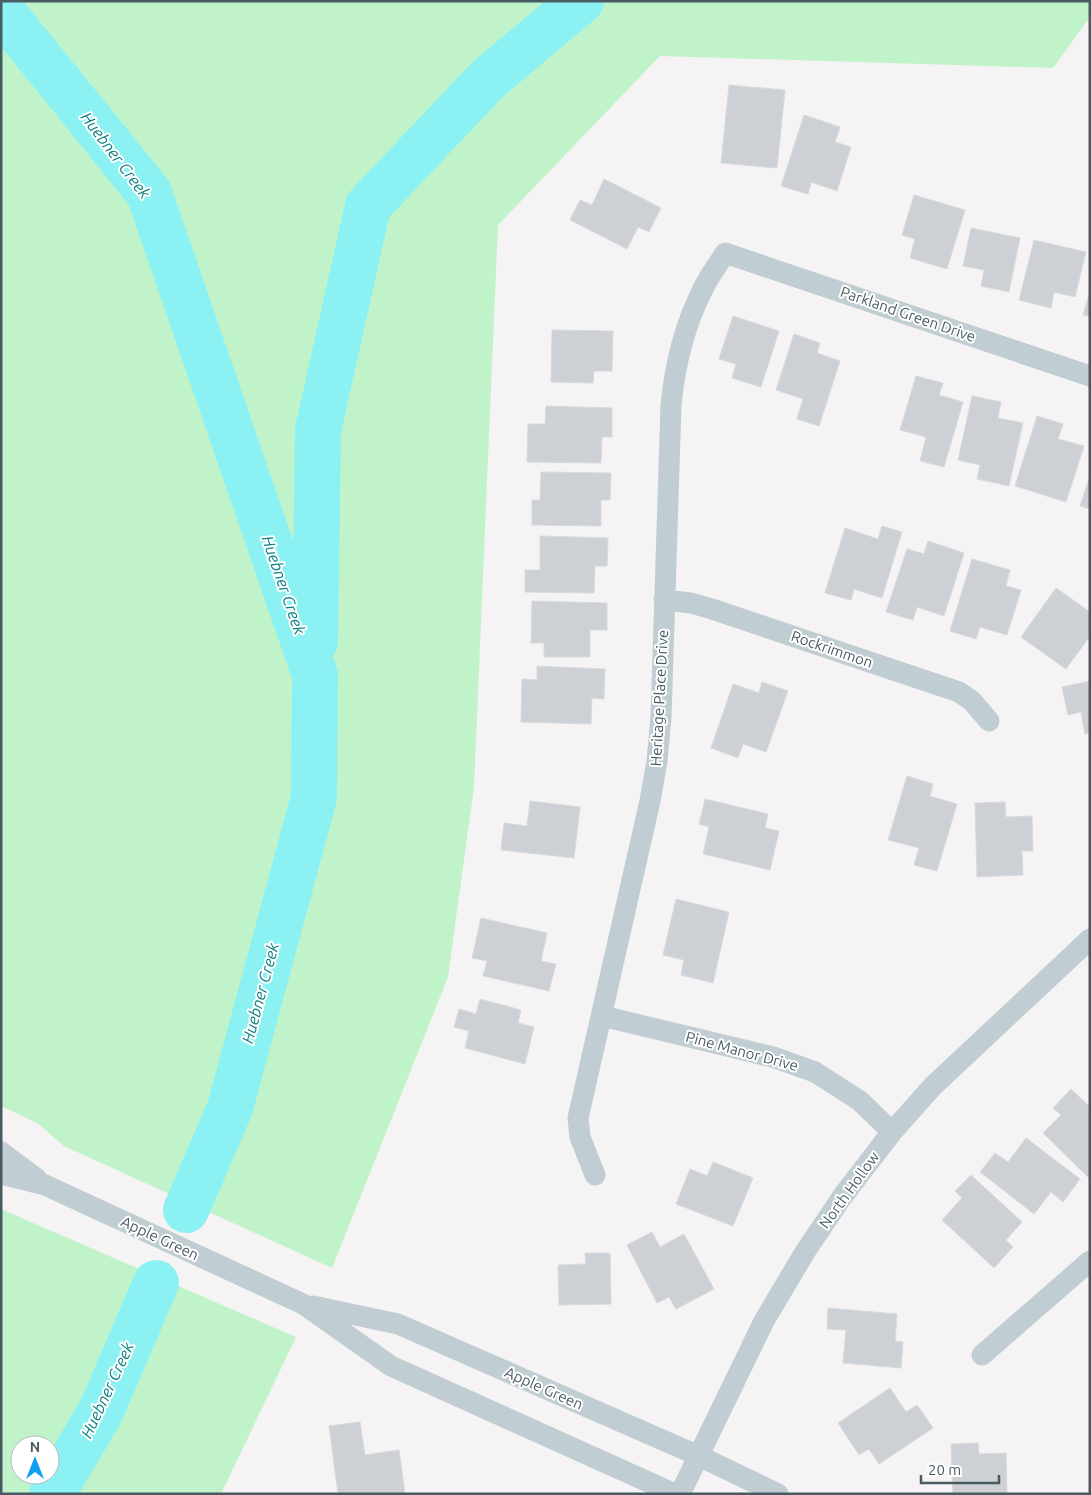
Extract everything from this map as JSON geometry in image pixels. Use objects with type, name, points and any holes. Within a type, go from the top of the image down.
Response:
[{"type":"street","name":"Parkland Green Drive","points":[[725,252],[1090,376]]},
{"type":"street","name":"Heritage Place Drive","points":[[595,1175],[580,1137],[578,1118],[657,761],[661,718],[671,405],[674,371],[691,315],[703,289],[725,252]]},
{"type":"street","name":"Rockrimmon","points":[[664,600],[691,603],[712,609],[959,692],[972,702],[989,721]]},
{"type":"street","name":"North Hollow","points":[[680,1494],[764,1321],[842,1196],[892,1132],[933,1086],[1089,943]]},
{"type":"street","name":"Pine Manor Drive","points":[[602,1016],[773,1057],[815,1072],[860,1101],[892,1132]]},
{"type":"street","name":"Apple Green","points":[[1,1152],[45,1185]]},
{"type":"street","name":"Apple Green","points":[[1,1174],[45,1185],[303,1304],[391,1366],[675,1494]]},
{"type":"street","points":[[982,1355],[1090,1261]]},
{"type":"street","name":"Apple Green","points":[[303,1304],[398,1324],[699,1456],[778,1494]]},
{"type":"green space","points":[[1,1],[1090,1],[1090,17],[1053,68],[660,56],[498,225],[474,787],[448,977],[332,1268],[64,1146],[37,1123],[1,1106]]},
{"type":"green space","points":[[1,1209],[296,1337],[221,1494],[1,1494]]},
{"type":"building","points":[[729,85],[785,90],[777,168],[721,163]]},
{"type":"building","points":[[804,115],[840,127],[835,142],[851,147],[837,191],[811,182],[808,194],[781,186]]},
{"type":"building","points":[[604,179],[661,208],[649,232],[638,227],[627,249],[570,220],[580,200],[592,205]]},
{"type":"building","points":[[914,195],[965,210],[947,269],[910,258],[915,239],[902,235]]},
{"type":"building","points":[[971,228],[1020,238],[1009,292],[981,286],[984,270],[963,266]]},
{"type":"building","points":[[1034,240],[1086,252],[1075,297],[1054,292],[1051,308],[1019,300]]},
{"type":"building","points":[[1090,291],[1090,317],[1083,315]]},
{"type":"building","points":[[733,316],[779,331],[761,387],[732,378],[736,364],[719,359]]},
{"type":"building","points":[[552,330],[613,331],[612,371],[594,371],[593,383],[551,382]]},
{"type":"building","points":[[794,334],[820,343],[817,353],[840,361],[819,426],[797,419],[803,399],[776,390]]},
{"type":"building","points":[[916,376],[943,383],[939,395],[963,402],[944,467],[920,461],[926,437],[900,430]]},
{"type":"building","points":[[972,396],[1001,402],[998,418],[1023,423],[1009,486],[977,479],[980,465],[958,460]]},
{"type":"building","points":[[546,406],[612,408],[612,437],[602,437],[601,463],[527,462],[528,424],[545,424]]},
{"type":"building","points":[[1037,416],[1063,424],[1058,439],[1084,446],[1066,502],[1015,486]]},
{"type":"building","points":[[541,472],[611,473],[610,500],[601,500],[601,526],[532,525],[532,500],[540,500]]},
{"type":"building","points":[[1090,476],[1090,509],[1080,506]]},
{"type":"building","points":[[882,526],[902,532],[882,598],[854,589],[851,600],[825,593],[845,528],[878,539]]},
{"type":"building","points":[[540,536],[608,538],[607,566],[595,566],[594,593],[525,592],[525,570],[540,570]]},
{"type":"building","points":[[928,541],[964,553],[944,616],[917,607],[913,620],[886,612],[907,549],[924,554]]},
{"type":"building","points":[[972,559],[1010,570],[1006,586],[1021,590],[1007,635],[980,627],[976,639],[950,631]]},
{"type":"building","points":[[1056,588],[1090,612],[1090,636],[1066,669],[1021,637]]},
{"type":"building","points":[[532,601],[607,603],[607,630],[590,630],[590,657],[544,657],[544,643],[531,643]]},
{"type":"building","points":[[537,666],[605,669],[604,699],[592,698],[591,724],[521,722],[522,679],[537,680]]},
{"type":"building","points":[[1090,681],[1090,733],[1085,734],[1081,712],[1068,715],[1062,687]]},
{"type":"building","points":[[762,682],[788,691],[766,752],[743,744],[738,758],[711,748],[733,684],[759,693]]},
{"type":"building","points":[[907,776],[933,784],[930,796],[957,804],[937,871],[914,865],[919,848],[888,840]]},
{"type":"building","points":[[705,799],[768,814],[765,828],[779,831],[770,870],[703,854],[709,827],[699,824]]},
{"type":"building","points":[[530,801],[580,807],[574,858],[501,850],[504,823],[527,826]]},
{"type":"building","points":[[1005,802],[1006,817],[1032,816],[1033,851],[1022,851],[1023,875],[977,877],[975,803]]},
{"type":"building","points":[[676,899],[729,912],[713,983],[681,975],[684,960],[663,955]]},
{"type":"building","points":[[481,918],[547,933],[541,961],[556,964],[549,991],[483,976],[487,961],[472,958]]},
{"type":"building","points":[[480,999],[521,1010],[518,1023],[534,1027],[525,1064],[465,1048],[469,1031],[454,1027],[459,1009],[476,1014]]},
{"type":"building","points":[[1071,1089],[1090,1107],[1090,1179],[1043,1133],[1061,1115],[1053,1108]]},
{"type":"building","points":[[1026,1138],[1080,1179],[1063,1202],[1051,1192],[1034,1214],[980,1172],[995,1153],[1008,1162]]},
{"type":"building","points":[[713,1162],[753,1178],[733,1226],[676,1204],[690,1169],[707,1176]]},
{"type":"building","points":[[971,1175],[1022,1222],[1006,1240],[1013,1247],[994,1268],[942,1220],[962,1198],[955,1191]]},
{"type":"building","points":[[652,1232],[660,1247],[684,1234],[714,1289],[676,1309],[669,1297],[657,1303],[627,1245]]},
{"type":"building","points":[[585,1253],[610,1253],[611,1304],[559,1305],[558,1265],[586,1264]]},
{"type":"building","points":[[828,1308],[897,1314],[895,1341],[903,1342],[901,1368],[843,1363],[846,1330],[827,1329]]},
{"type":"building","points":[[890,1388],[906,1412],[917,1405],[933,1428],[879,1464],[869,1449],[859,1455],[838,1423]]},
{"type":"building","points":[[360,1422],[365,1455],[399,1450],[405,1494],[338,1494],[329,1426]]},
{"type":"building","points":[[978,1443],[979,1454],[1006,1453],[1007,1494],[953,1494],[951,1444]]},
{"type":"waterway","points":[[315,642],[318,430],[368,206],[488,79],[581,1]]},
{"type":"waterway","name":"Huebner Creek","points":[[1,10],[149,193],[315,675],[314,797],[230,1108],[186,1210]]},
{"type":"waterway","name":"Huebner Creek","points":[[52,1494],[101,1411],[156,1283]]}]
